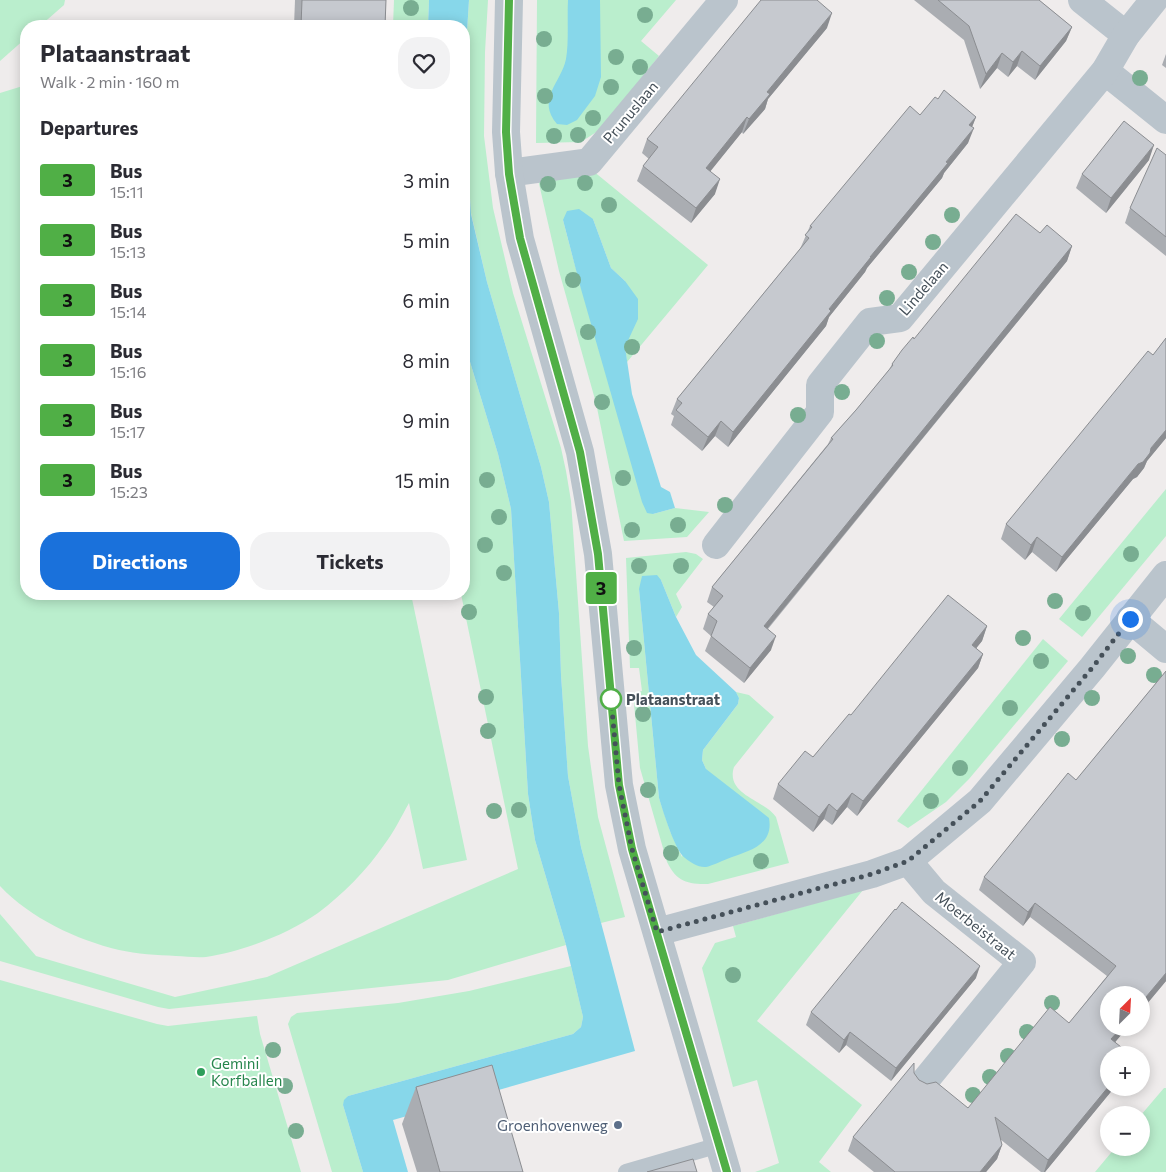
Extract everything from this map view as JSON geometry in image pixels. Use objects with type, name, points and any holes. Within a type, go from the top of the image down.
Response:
[{"type":"street","points":[[509,0],[506,132],[509,174],[520,238],[580,452],[598,554],[619,785],[632,849],[727,1172]]},
{"type":"street","name":"Prunuslaan","points":[[509,174],[588,162],[724,0]]},
{"type":"street","points":[[1082,0],[1126,35]]},
{"type":"street","name":"Lindelaan","points":[[716,545],[820,412],[820,385],[870,322],[900,318],[1104,71],[1126,35],[1154,0]]},
{"type":"street","points":[[1104,71],[1166,120]]},
{"type":"street","points":[[657,932],[872,874],[908,861],[980,801],[1092,668],[1166,575]]},
{"type":"street","points":[[1130,619],[1166,649]]},
{"type":"street","name":"Moerbeistraat","points":[[908,861],[934,892],[1022,962],[924,1082]]},
{"type":"lane","points":[[626,1172],[719,1145]]},
{"type":"green space","points":[[0,0],[65,0],[64,5],[47,20],[20,20],[20,43],[0,61]]},
{"type":"green space","points":[[394,0],[429,0],[428,20],[393,20]]},
{"type":"green space","points":[[469,0],[488,0],[484,136],[493,208],[513,293],[561,448],[571,501],[588,746],[598,817],[625,917],[601,923],[581,847],[568,776],[559,613],[549,502],[541,467],[487,282],[471,213],[470,20],[468,20]]},
{"type":"green space","points":[[537,0],[676,0],[641,41],[659,56],[601,129],[581,142],[536,143]]},
{"type":"green space","points":[[20,87],[20,600],[412,600],[467,860],[423,869],[409,803],[391,835],[370,864],[345,890],[318,913],[293,928],[264,941],[220,955],[202,957],[154,955],[103,946],[71,934],[40,918],[12,898],[0,886],[0,93]]},
{"type":"green space","points":[[587,166],[708,265],[627,362],[625,347],[628,338],[625,281],[611,268],[593,219],[563,220],[594,331],[653,514],[675,508],[709,512],[687,537],[624,541],[596,403],[559,271],[537,175]]},
{"type":"green space","points":[[470,362],[498,454],[511,509],[528,794],[535,840],[566,945],[448,980],[169,1009],[0,961],[0,914],[36,956],[175,997],[267,977],[518,869],[462,600],[470,600]]},
{"type":"green space","points":[[1166,489],[1166,536],[1082,637],[1059,619]]},
{"type":"green space","points":[[686,552],[696,554],[703,559],[676,594],[682,607],[676,617],[661,580],[639,589],[659,798],[670,831],[682,857],[706,769],[702,760],[703,750],[738,704],[739,698],[736,692],[749,695],[774,717],[734,767],[733,776],[735,784],[740,791],[771,811],[776,817],[789,863],[708,884],[683,881],[675,874],[667,862],[640,768],[633,693],[642,691],[639,668],[630,668],[626,558]]},
{"type":"green space","points":[[1043,639],[1068,661],[969,779],[946,802],[908,828],[897,821]]},
{"type":"green space","points":[[863,890],[757,1021],[862,1105],[819,1162],[831,1172],[755,1172],[779,1163],[757,1080],[733,1087],[702,968],[715,943],[736,937],[733,926]]},
{"type":"green space","points":[[571,966],[583,1017],[581,1027],[573,1034],[348,1096],[343,1105],[363,1172],[332,1172],[288,1024],[291,1017],[297,1013],[398,1003],[469,991]]},
{"type":"green space","name":"Gemini Korfballen","points":[[0,980],[168,1026],[257,1016],[260,1034],[301,1172],[0,1172]]},
{"type":"green space","points":[[1166,1088],[1166,1172],[1095,1172],[1108,1156],[1150,1156],[1149,1106]]},
{"type":"water","points":[[429,0],[469,0],[468,20],[428,20]]},
{"type":"water","points":[[568,0],[600,0],[601,77],[595,96],[577,120],[567,125],[557,124],[551,115],[549,99],[566,59]]},
{"type":"water","points":[[470,199],[471,214],[487,282],[541,467],[549,502],[559,613],[568,776],[581,847],[635,1051],[393,1120],[408,1172],[363,1172],[343,1105],[344,1100],[348,1096],[573,1034],[581,1027],[583,1017],[566,945],[535,840],[528,794],[511,509],[498,454],[470,362]]},
{"type":"water","points":[[579,209],[593,219],[611,268],[625,281],[638,299],[638,319],[625,347],[632,394],[661,487],[670,492],[675,508],[653,514],[647,513],[642,502],[563,220],[567,211]]},
{"type":"water","points":[[657,575],[696,655],[736,692],[739,698],[738,704],[703,750],[702,760],[706,769],[769,818],[768,835],[758,846],[706,867],[700,867],[687,860],[681,854],[659,798],[639,589],[642,576]]},
{"type":"building","points":[[302,0],[386,0],[385,20],[301,20]]},
{"type":"building","points":[[761,0],[817,0],[832,13],[767,92],[770,94],[749,119],[747,117],[706,168],[720,179],[696,208],[643,166],[658,147],[647,139]]},
{"type":"building","points":[[938,0],[1039,0],[1072,27],[1040,66],[1022,51],[1013,62],[1002,53],[986,74],[969,26]]},
{"type":"building","points":[[944,90],[976,117],[969,125],[974,128],[946,162],[948,163],[829,309],[831,311],[733,432],[721,421],[708,437],[676,410],[682,403],[677,399],[809,238],[805,235],[812,227],[810,226],[910,106],[920,115],[935,97],[938,99]]},
{"type":"building","points":[[1124,121],[1154,145],[1111,198],[1082,174]]},
{"type":"building","points":[[1157,148],[1166,155],[1166,237],[1130,208]]},
{"type":"building","points":[[1016,214],[1040,233],[1047,225],[1072,246],[764,626],[776,636],[750,668],[711,636],[717,621],[708,614],[723,596],[712,587],[833,439],[831,438],[893,365],[902,350],[913,337],[914,339]]},
{"type":"building","points":[[1166,338],[1166,430],[1151,448],[1150,453],[1143,462],[1138,464],[1062,557],[1037,537],[1031,545],[1006,524],[1148,351],[1153,355]]},
{"type":"building","points":[[948,595],[987,626],[972,645],[983,654],[863,801],[852,793],[837,811],[829,804],[819,817],[778,784],[805,751],[813,757],[849,714],[851,715]]},
{"type":"building","points":[[1166,671],[1166,973],[1150,992],[1150,986],[1100,986],[1100,1036],[1114,1036],[1111,1039],[1120,1046],[1100,1046],[1101,1096],[1048,1160],[995,1117],[1002,1145],[980,1172],[895,1172],[853,1137],[914,1063],[914,1073],[919,1080],[927,1084],[936,1082],[968,1108],[1050,1007],[1069,1023],[1116,966],[1035,903],[1028,912],[984,877],[1068,773],[1076,780]]},
{"type":"building","points":[[902,902],[980,966],[896,1068],[850,1032],[844,1040],[811,1012]]},
{"type":"building","points":[[492,1065],[523,1172],[440,1172],[416,1087]]},
{"type":"building","points":[[693,1159],[697,1172],[647,1172]]},
{"type":"bus line","name":"3","points":[[509,0],[506,132],[509,174],[520,238],[580,452],[598,554],[619,785],[632,849],[727,1172]]},
{"type":"place","name":"Plataanstraat","points":[[611,699]]},
{"type":"place","name":"Gemini Korfballen","points":[[201,1072]]},
{"type":"place","name":"Groenhovenweg","points":[[618,1125]]},
{"type":"route","points":[[611,699],[619,785],[632,849],[657,932],[872,874],[908,861],[980,801],[1092,668],[1130,619]]}]
